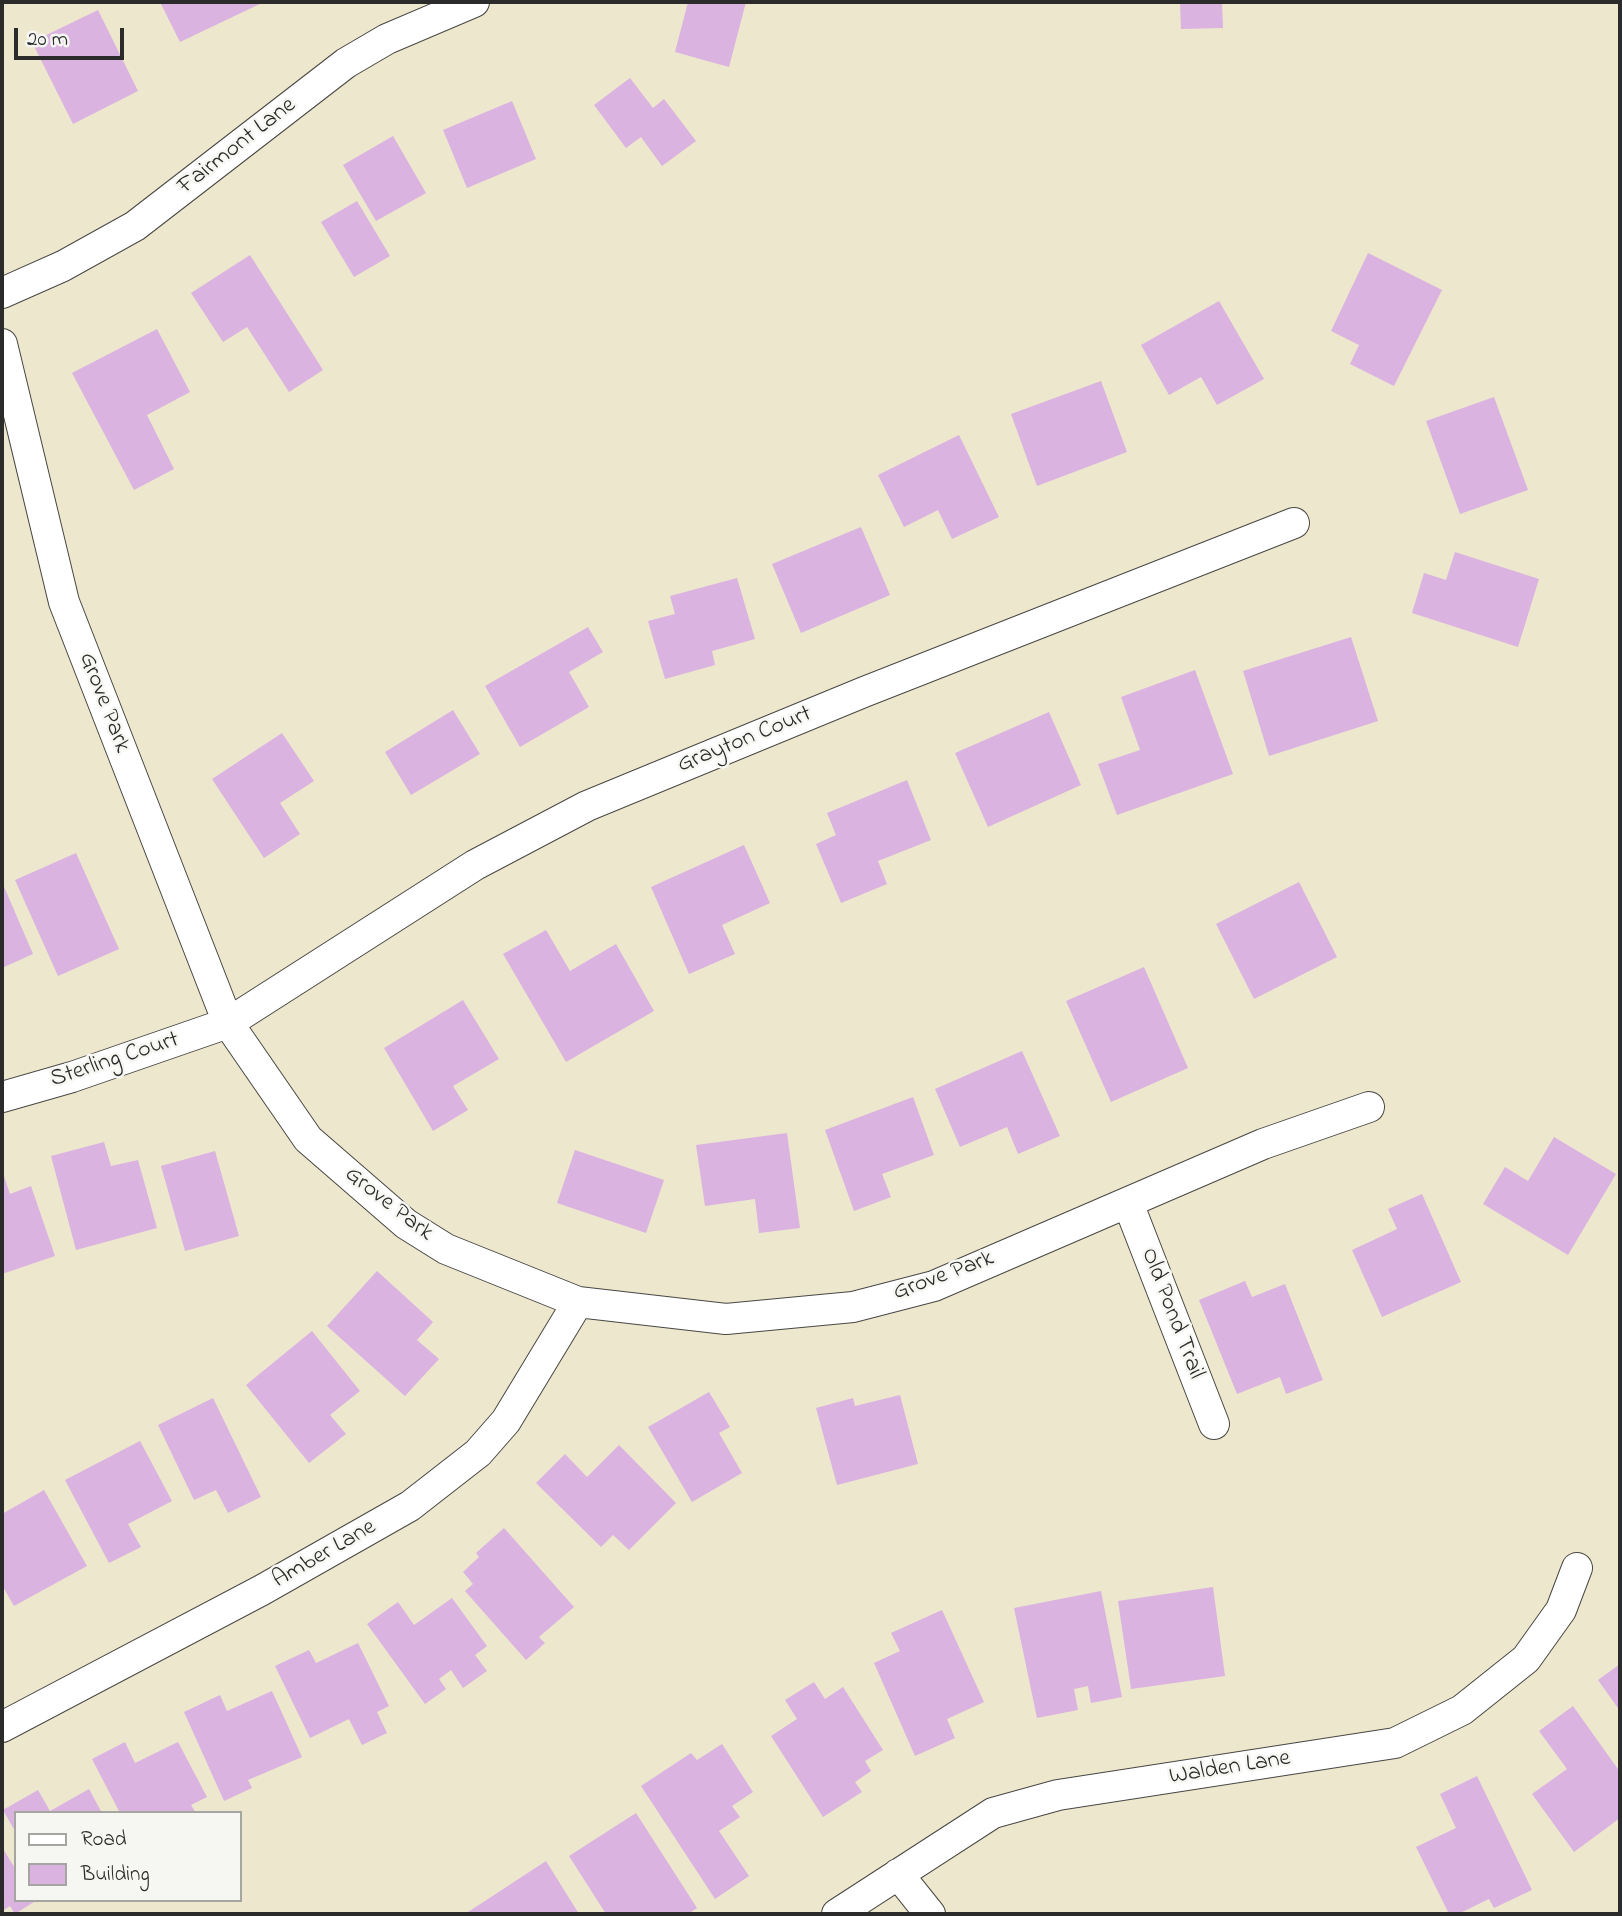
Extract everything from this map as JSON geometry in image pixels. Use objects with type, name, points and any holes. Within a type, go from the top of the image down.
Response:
[{"type":"street","name":"Fairmont Lane","points":[[2,293],[63,266],[135,226],[346,63],[387,39],[474,2]]},
{"type":"street","name":"Grove Park","points":[[2,344],[64,602],[228,1023],[308,1139],[406,1224],[446,1249],[578,1302],[726,1320],[853,1307],[934,1286],[1263,1144],[1369,1107]]},
{"type":"street","name":"Grayton Court","points":[[228,1023],[475,865],[587,806],[864,692],[1294,523]]},
{"type":"street","name":"Sterling Court","points":[[2,1097],[72,1077],[228,1023]]},
{"type":"street","name":"Old Pond Trail","points":[[1128,1203],[1214,1424]]},
{"type":"street","name":"Amber Lane","points":[[2,1727],[262,1590],[410,1506],[478,1453],[506,1421],[578,1302]]},
{"type":"street","name":"Walden Lane","points":[[837,1914],[993,1813],[1058,1795],[1395,1743],[1462,1710],[1526,1659],[1561,1610],[1577,1569]]},
{"type":"street","points":[[898,1874],[930,1914]]},
{"type":"building","points":[[160,2],[264,2],[180,42]]},
{"type":"building","points":[[688,2],[746,2],[729,67],[675,52]]},
{"type":"building","points":[[1180,2],[1222,2],[1223,28],[1181,29]]},
{"type":"building","points":[[98,10],[138,91],[73,124],[32,42]]},
{"type":"building","points":[[630,78],[653,108],[664,99],[696,141],[662,166],[641,137],[626,148],[594,105]]},
{"type":"building","points":[[512,101],[536,159],[467,188],[443,130]]},
{"type":"building","points":[[393,136],[426,193],[376,221],[343,165]]},
{"type":"building","points":[[357,201],[390,256],[354,277],[321,222]]},
{"type":"building","points":[[1368,253],[1442,290],[1394,386],[1350,364],[1359,345],[1331,331]]},
{"type":"building","points":[[250,255],[323,370],[289,392],[247,327],[223,342],[191,293]]},
{"type":"building","points":[[1219,301],[1264,379],[1217,405],[1201,377],[1169,395],[1141,345]]},
{"type":"building","points":[[157,329],[190,392],[147,415],[174,469],[134,490],[72,373]]},
{"type":"building","points":[[1101,381],[1127,452],[1037,486],[1011,414]]},
{"type":"building","points":[[1494,397],[1528,490],[1460,514],[1426,421]]},
{"type":"building","points":[[959,435],[999,517],[952,539],[938,510],[904,527],[878,475]]},
{"type":"building","points":[[861,527],[890,595],[801,633],[772,564]]},
{"type":"building","points":[[1455,552],[1539,579],[1518,647],[1412,613],[1424,573],[1446,580]]},
{"type":"building","points":[[737,578],[755,639],[712,651],[715,665],[665,679],[648,621],[675,614],[670,596]]},
{"type":"building","points":[[588,627],[603,652],[569,672],[589,707],[520,747],[485,686]]},
{"type":"building","points":[[1351,637],[1378,721],[1269,756],[1243,671]]},
{"type":"building","points":[[1195,670],[1233,774],[1117,815],[1098,764],[1140,750],[1121,697]]},
{"type":"building","points":[[453,710],[480,754],[411,795],[385,752]]},
{"type":"building","points":[[1049,712],[1081,785],[988,827],[955,753]]},
{"type":"building","points":[[282,733],[314,781],[280,803],[300,834],[264,858],[212,779]]},
{"type":"building","points":[[907,780],[931,840],[878,861],[887,884],[841,903],[816,844],[836,835],[827,813]]},
{"type":"building","points":[[744,845],[770,903],[722,925],[735,954],[689,974],[651,887]]},
{"type":"building","points":[[76,853],[119,949],[58,976],[15,880]]},
{"type":"building","points":[[2,882],[33,954],[2,968]]},
{"type":"building","points":[[1299,882],[1337,957],[1254,999],[1216,924]]},
{"type":"building","points":[[546,930],[570,971],[616,944],[654,1011],[566,1062],[503,954]]},
{"type":"building","points":[[1144,967],[1188,1068],[1111,1102],[1066,1001]]},
{"type":"building","points":[[463,1000],[499,1059],[453,1086],[468,1110],[433,1131],[384,1048]]},
{"type":"building","points":[[1022,1051],[1060,1136],[1018,1154],[1007,1127],[960,1147],[935,1089]]},
{"type":"building","points":[[913,1097],[934,1155],[882,1174],[891,1197],[854,1211],[825,1130]]},
{"type":"building","points":[[787,1133],[800,1228],[759,1233],[755,1199],[705,1206],[696,1145]]},
{"type":"building","points":[[1554,1137],[1616,1174],[1568,1255],[1483,1204],[1505,1167],[1528,1181]]},
{"type":"building","points":[[104,1142],[111,1166],[138,1160],[157,1228],[76,1250],[51,1156]]},
{"type":"building","points":[[575,1150],[664,1180],[646,1233],[557,1203]]},
{"type":"building","points":[[215,1151],[239,1236],[185,1251],[161,1166]]},
{"type":"building","points":[[2,1170],[10,1194],[31,1186],[55,1256],[2,1274]]},
{"type":"building","points":[[1422,1194],[1461,1282],[1382,1317],[1352,1250],[1397,1229],[1388,1209]]},
{"type":"building","points":[[377,1271],[433,1322],[417,1340],[439,1359],[405,1396],[327,1326]]},
{"type":"building","points":[[1245,1281],[1252,1297],[1285,1284],[1323,1380],[1286,1394],[1280,1377],[1237,1394],[1199,1300]]},
{"type":"building","points":[[312,1331],[360,1391],[330,1415],[346,1434],[309,1463],[246,1385]]},
{"type":"building","points":[[709,1392],[730,1427],[719,1433],[742,1473],[692,1502],[648,1427]]},
{"type":"building","points":[[900,1395],[918,1464],[837,1485],[816,1408],[853,1398],[855,1406]]},
{"type":"building","points":[[213,1398],[261,1497],[228,1513],[216,1490],[194,1500],[158,1425]]},
{"type":"building","points":[[140,1441],[172,1501],[128,1524],[141,1547],[109,1563],[65,1480]]},
{"type":"building","points":[[619,1445],[676,1503],[629,1550],[613,1535],[601,1547],[536,1483],[565,1454],[587,1477]]},
{"type":"building","points":[[44,1490],[87,1566],[14,1606],[2,1585],[2,1514]]},
{"type":"building","points":[[504,1528],[574,1607],[539,1637],[545,1643],[526,1660],[465,1591],[473,1584],[463,1572],[479,1557],[476,1553]]},
{"type":"building","points":[[1213,1587],[1225,1676],[1131,1689],[1118,1601]]},
{"type":"building","points":[[1101,1591],[1122,1697],[1091,1703],[1088,1686],[1074,1689],[1078,1710],[1037,1718],[1014,1608]]},
{"type":"building","points":[[452,1598],[487,1646],[475,1655],[487,1671],[463,1688],[451,1670],[439,1679],[446,1689],[425,1704],[367,1624],[398,1602],[414,1625]]},
{"type":"building","points":[[942,1610],[984,1702],[947,1719],[955,1738],[915,1756],[874,1663],[900,1651],[891,1633]]},
{"type":"building","points":[[358,1643],[389,1706],[377,1712],[387,1733],[362,1745],[349,1719],[310,1738],[275,1666],[309,1650],[316,1663]]},
{"type":"building","points":[[1620,1664],[1620,1711],[1598,1680]]},
{"type":"building","points":[[814,1682],[825,1699],[843,1687],[883,1750],[865,1761],[871,1771],[855,1782],[862,1792],[823,1817],[771,1736],[797,1719],[785,1700]]},
{"type":"building","points":[[272,1691],[302,1757],[248,1780],[252,1788],[224,1801],[184,1712],[220,1695],[227,1711]]},
{"type":"building","points":[[1573,1706],[1620,1772],[1620,1818],[1574,1852],[1532,1794],[1567,1769],[1539,1731]]},
{"type":"building","points":[[125,1742],[135,1763],[178,1742],[207,1797],[191,1805],[195,1811],[119,1811],[92,1759]]},
{"type":"building","points":[[722,1744],[753,1792],[732,1806],[740,1817],[719,1831],[749,1876],[715,1899],[641,1786],[691,1753],[697,1760]]},
{"type":"building","points":[[1477,1776],[1532,1890],[1494,1908],[1489,1899],[1458,1914],[1449,1914],[1416,1847],[1456,1828],[1440,1794]]},
{"type":"building","points":[[89,1789],[101,1811],[50,1811]]},
{"type":"building","points":[[38,1790],[50,1811],[14,1811],[14,1829],[3,1810]]},
{"type":"building","points":[[636,1813],[697,1908],[688,1914],[606,1914],[569,1856]]},
{"type":"building","points":[[2,1847],[14,1867],[14,1902],[34,1902],[15,1914],[10,1906],[2,1911]]},
{"type":"building","points":[[546,1861],[579,1914],[465,1914]]}]
